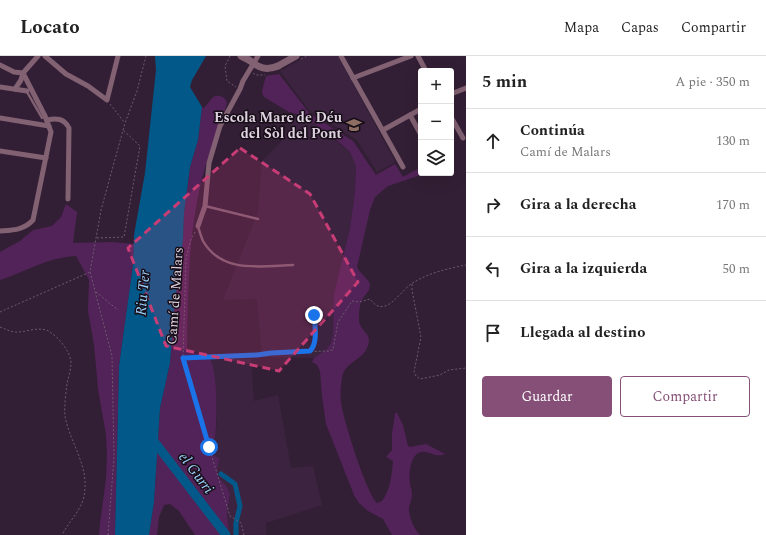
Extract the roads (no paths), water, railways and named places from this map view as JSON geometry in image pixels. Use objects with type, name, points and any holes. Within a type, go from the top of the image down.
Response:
[{"type":"street","points":[[14,90],[21,80],[23,73],[38,56]]},
{"type":"street","points":[[45,56],[66,74],[88,86],[107,100],[118,56]]},
{"type":"street","points":[[241,56],[260,68],[272,68],[296,56]]},
{"type":"street","points":[[198,226],[205,206],[209,163],[220,126],[240,89],[242,81],[258,56]]},
{"type":"street","points":[[341,56],[403,166]]},
{"type":"street","points":[[354,78],[411,56]]},
{"type":"street","points":[[418,56],[424,68]]},
{"type":"street","points":[[0,65],[14,72],[23,73]]},
{"type":"street","points":[[0,231],[22,229],[33,220],[51,132],[23,73]]},
{"type":"street","points":[[0,87],[27,91]]},
{"type":"street","points":[[454,93],[466,88]]},
{"type":"street","points":[[383,130],[418,111]]},
{"type":"street","points":[[410,115],[418,130]]},
{"type":"street","points":[[0,118],[46,121],[55,118],[62,120],[67,124],[69,128],[68,200]]},
{"type":"street","points":[[454,123],[462,138]]},
{"type":"street","points":[[0,150],[46,158]]},
{"type":"lane","points":[[27,91],[46,121]]},
{"type":"lane","points":[[205,206],[258,219]]},
{"type":"lane","points":[[198,226],[202,241],[210,251],[222,261],[237,266],[249,267],[292,265]]},
{"type":"water","name":"Riu Ter","points":[[155,56],[206,56],[192,80],[190,87],[202,107],[198,140],[190,167],[184,213],[183,239],[174,311],[170,363],[160,408],[154,502],[149,535],[115,535],[119,366],[133,265],[134,235],[145,173],[156,70]]},
{"type":"waterway","name":"el Gurri","points":[[150,436],[226,535]]},
{"type":"waterway","points":[[221,474],[235,484],[240,506],[236,523],[236,535]]},
{"type":"place","name":"Escola Mare de Déu del Sòl del Pont","points":[[354,125]]}]
